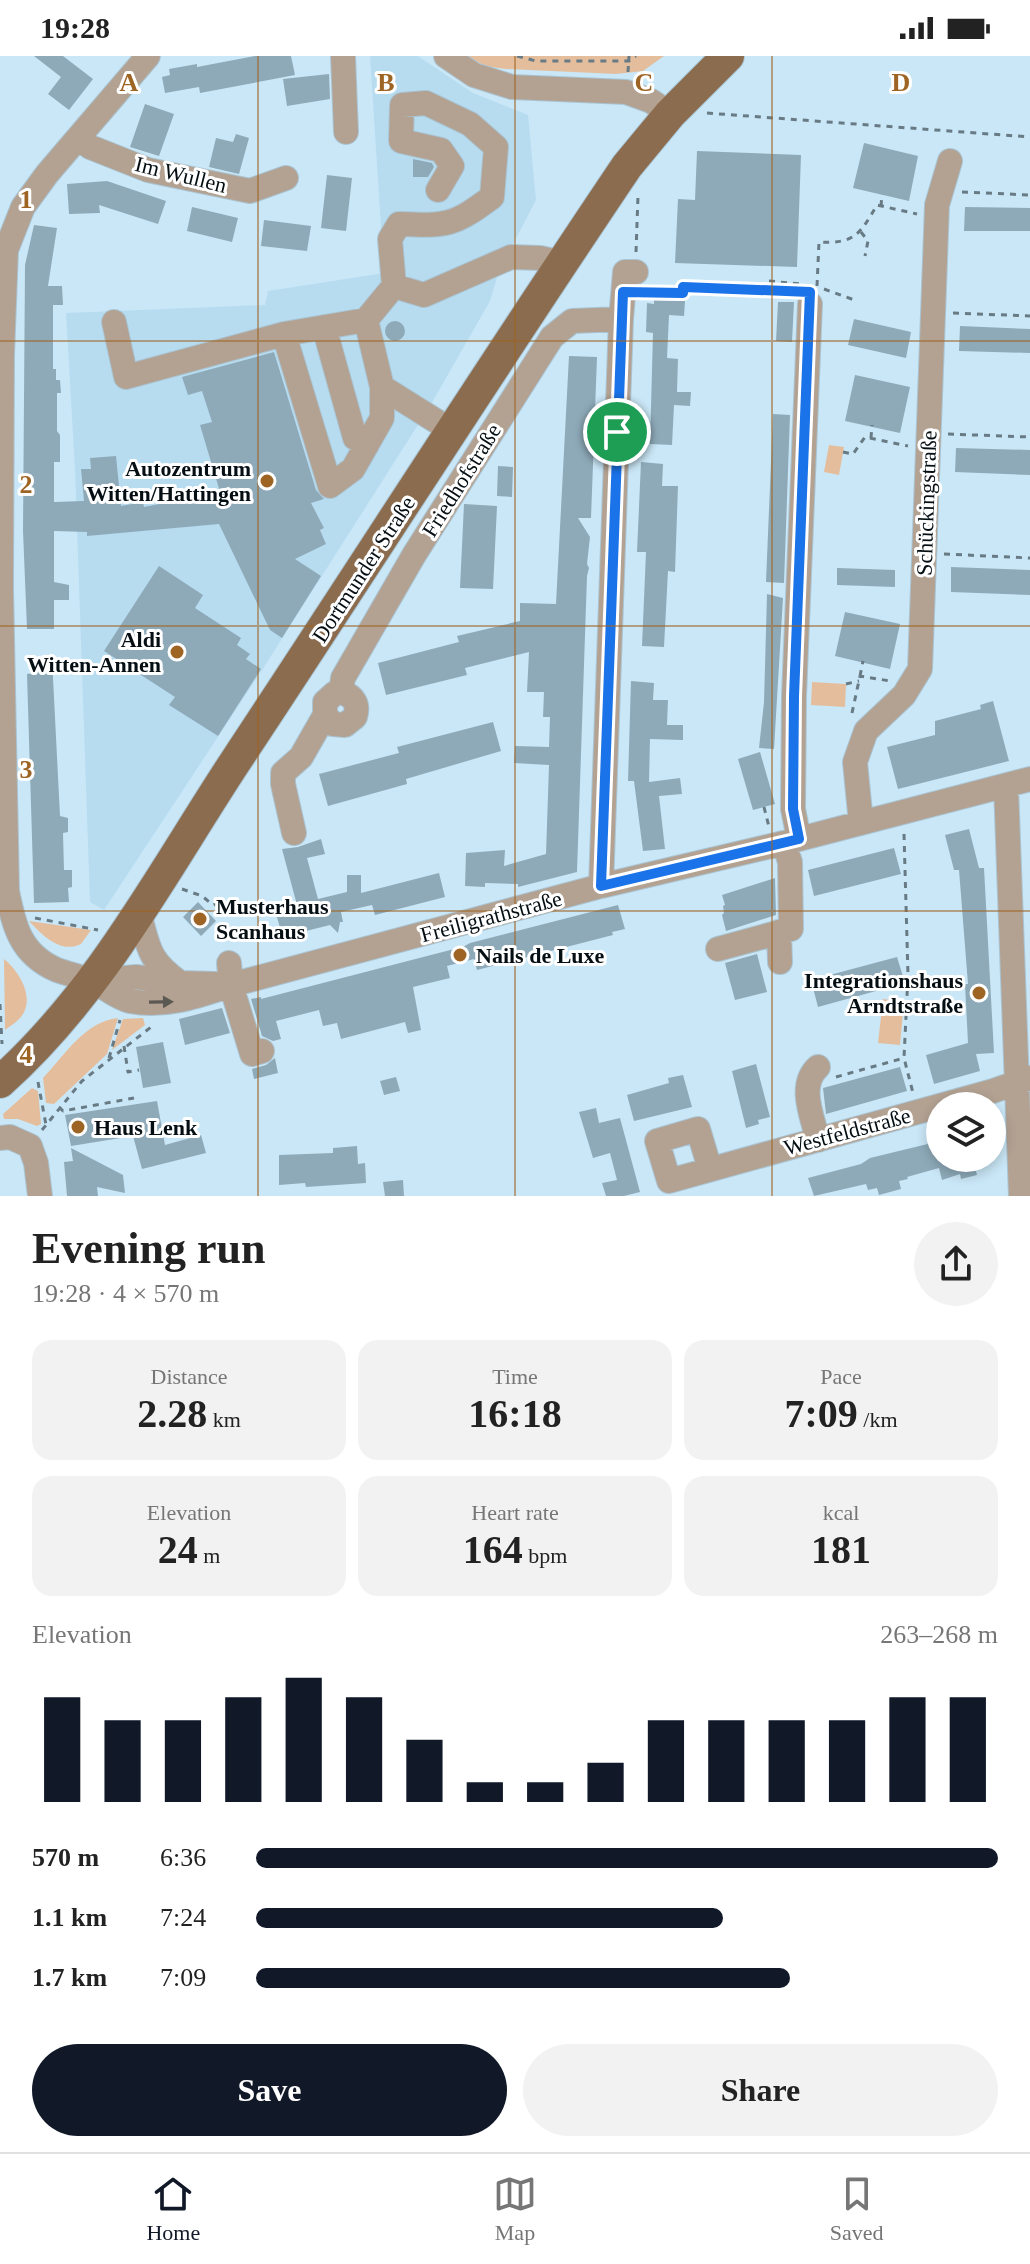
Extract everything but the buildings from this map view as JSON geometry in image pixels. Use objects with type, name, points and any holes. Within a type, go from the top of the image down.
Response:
[{"type":"main road","name":"Dortmunder Straße","points":[[9,1074],[92,981],[139,913],[627,166],[696,85],[728,56]]},
{"type":"street","points":[[92,981],[53,969],[23,945],[15,929],[7,891],[0,587],[1,355],[6,250],[23,207],[47,174],[148,56]]},
{"type":"street","points":[[343,56],[346,132]]},
{"type":"street","points":[[446,56],[474,75],[512,87],[626,92],[651,101],[670,114]]},
{"type":"street","points":[[114,322],[126,377],[284,334],[366,320],[394,286],[390,239],[399,224],[444,226],[470,214],[492,197],[496,147],[470,124],[426,103],[402,105],[401,141],[441,150],[452,166],[438,190]]},
{"type":"street","name":"Im Wullen","points":[[79,138],[90,147],[148,170],[250,191],[286,178]]},
{"type":"street","name":"Schückingstraße","points":[[861,823],[855,762],[866,731],[908,688],[920,669],[937,216],[947,173]]},
{"type":"street","points":[[394,286],[424,295],[511,257],[562,263]]},
{"type":"street","points":[[601,886],[621,319],[630,282]]},
{"type":"street","points":[[718,949],[791,929],[790,862],[793,841],[805,294]]},
{"type":"street","name":"Friedhofstraße","points":[[294,833],[283,773],[301,757],[325,715],[328,721],[339,726],[355,717],[357,704],[341,692],[343,678],[414,555],[552,337],[572,321],[621,319]]},
{"type":"street","points":[[284,334],[330,486],[353,469],[382,418],[382,387],[366,320]]},
{"type":"street","points":[[324,327],[355,438],[367,445]]},
{"type":"street","points":[[382,387],[452,431]]},
{"type":"street","points":[[1018,782],[1024,1079],[1021,1196]]},
{"type":"street","name":"Freiligrathstraße","points":[[92,981],[136,977],[180,983],[230,974],[793,841],[1018,782]]},
{"type":"street","points":[[793,841],[801,860],[806,910]]},
{"type":"street","points":[[139,913],[150,953],[159,968],[180,983]]},
{"type":"street","points":[[779,932],[780,962]]},
{"type":"street","points":[[230,974],[252,1054],[262,1051]]},
{"type":"street","name":"Freiligrathstraße","points":[[92,981],[128,1001],[162,1003],[189,1000],[230,974]]},
{"type":"street","points":[[818,1140],[806,1089],[812,1072],[826,1068]]},
{"type":"street","name":"Westfeldstraße","points":[[698,1180],[818,1140],[993,1091],[1024,1079]]},
{"type":"street","points":[[0,1138],[10,1137],[30,1146],[36,1163],[40,1196]]},
{"type":"path","points":[[517,56],[536,61],[629,61],[636,56]]},
{"type":"path","points":[[696,85],[709,98],[699,112],[1030,137]]},
{"type":"path","points":[[627,166],[639,174],[630,282],[683,293],[683,287],[810,292],[805,294],[769,281]]},
{"type":"path","points":[[947,173],[964,192],[1030,195]]},
{"type":"path","points":[[881,206],[882,194]]},
{"type":"path","points":[[857,301],[817,286],[819,242],[849,240],[861,232],[877,205],[937,216]]},
{"type":"path","points":[[861,232],[868,241],[865,256]]},
{"type":"path","points":[[933,312],[1030,316]]},
{"type":"path","points":[[871,438],[872,425]]},
{"type":"path","points":[[843,452],[853,454],[865,437],[928,441],[1030,437]]},
{"type":"path","points":[[924,553],[1030,558]]},
{"type":"path","points":[[863,661],[850,720],[852,731],[863,739]]},
{"type":"path","points":[[846,684],[860,678],[895,682],[908,688]]},
{"type":"path","points":[[898,813],[904,832],[907,928],[904,1058],[917,1112]]},
{"type":"path","points":[[161,878],[186,892],[202,896],[213,905],[227,903],[238,916],[242,913],[242,903]]},
{"type":"path","points":[[12,913],[96,929],[118,943]]},
{"type":"path","points":[[0,1004],[9,1074],[40,1084],[46,1125]]},
{"type":"path","points":[[109,1058],[120,1018]]},
{"type":"path","points":[[30,1146],[82,1081],[124,1046],[165,1018]]},
{"type":"path","points":[[124,1046],[128,1072],[139,1070]]},
{"type":"path","points":[[826,1068],[836,1078],[904,1058]]},
{"type":"path","points":[[59,1107],[63,1111],[134,1098]]},
{"type":"shaded area","points":[[370,56],[418,56],[473,93],[528,115],[536,200],[499,271],[490,301],[430,406],[104,910],[90,902],[75,470],[66,313],[265,305],[268,291],[384,273]]},
{"type":"shaded area","points":[[461,56],[664,56],[643,71],[616,74],[506,69],[482,66]]},
{"type":"shaded area","points":[[829,445],[844,447],[839,475],[824,472]]},
{"type":"shaded area","points":[[812,682],[846,684],[845,707],[811,705]]},
{"type":"shaded area","points":[[29,921],[91,930],[81,944],[66,947],[52,942]]},
{"type":"shaded area","points":[[4,959],[24,985],[27,1002],[21,1017],[5,1030]]},
{"type":"shaded area","points":[[883,999],[904,1002],[900,1045],[878,1043]]},
{"type":"shaded area","points":[[118,1018],[107,1054],[54,1104],[46,1103],[43,1078],[85,1033]]},
{"type":"shaded area","points":[[143,1018],[145,1025],[112,1050],[123,1019]]},
{"type":"shaded area","points":[[32,1088],[38,1091],[41,1124],[37,1126],[18,1119],[4,1119],[3,1114]]},
{"type":"place","name":"Autozentrum Witten/Hattingen","points":[[267,481]]},
{"type":"place","name":"Aldi Witten-Annen","points":[[177,652]]},
{"type":"place","name":"Musterhaus Scanhaus","points":[[200,919]]},
{"type":"place","name":"Nails de Luxe","points":[[460,955]]},
{"type":"place","name":"Integrationshaus Arndtstraße","points":[[979,993]]},
{"type":"place","name":"Haus Lenk","points":[[78,1127]]},
{"type":"route","points":[[683,287],[810,292],[794,696],[793,816],[799,839],[601,886],[609,659],[617,432],[623,292],[683,293],[683,287]]}]
